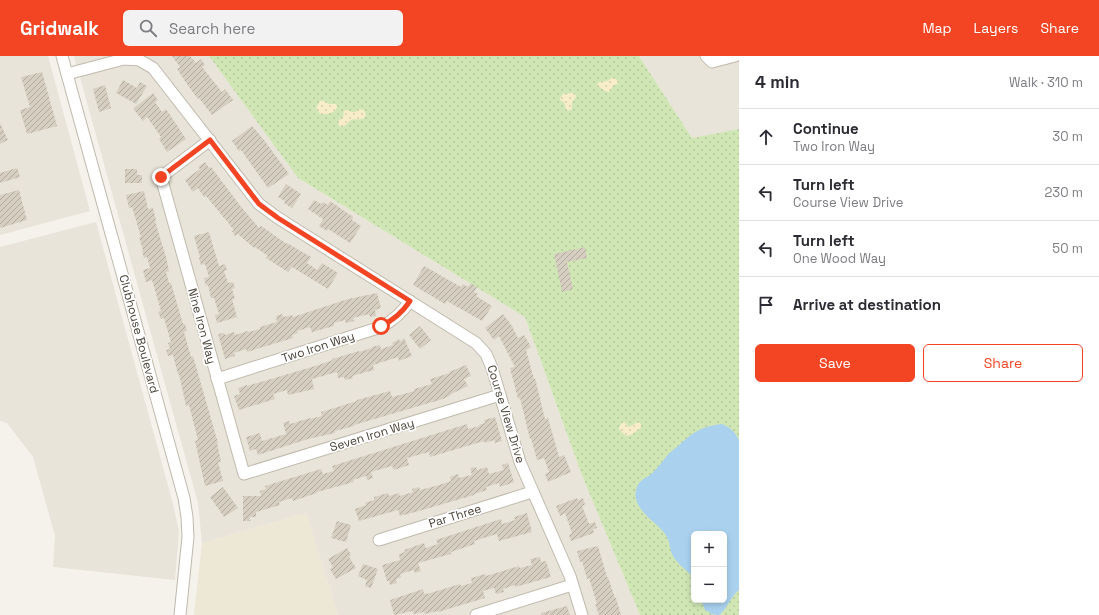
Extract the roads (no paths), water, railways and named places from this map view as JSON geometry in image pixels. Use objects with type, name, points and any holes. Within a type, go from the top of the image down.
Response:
[{"type":"street","name":"Clubhouse Boulevard","points":[[62,56],[184,498],[188,537],[180,615]]},
{"type":"street","points":[[709,59],[735,56]]},
{"type":"street","name":"Course View Drive","points":[[67,74],[124,59],[139,60],[153,68],[259,204],[278,218],[476,343],[486,354],[492,368],[520,462],[570,576],[582,615]]},
{"type":"street","name":"Nine Iron Way","points":[[210,140],[161,177],[244,474]]},
{"type":"street","name":"Two Iron Way","points":[[217,378],[381,326],[394,320],[410,301]]},
{"type":"street","name":"Seven Iron Way","points":[[244,474],[500,395]]},
{"type":"street","name":"Par Three","points":[[379,540],[532,492]]},
{"type":"street","points":[[476,615],[572,585]]},
{"type":"water","points":[[722,424],[732,430],[739,440],[739,590],[719,615],[712,614],[705,610],[702,603],[727,603],[727,531],[691,531],[691,575],[674,558],[667,536],[644,513],[635,494],[641,481],[652,473],[668,454],[697,431]]}]
